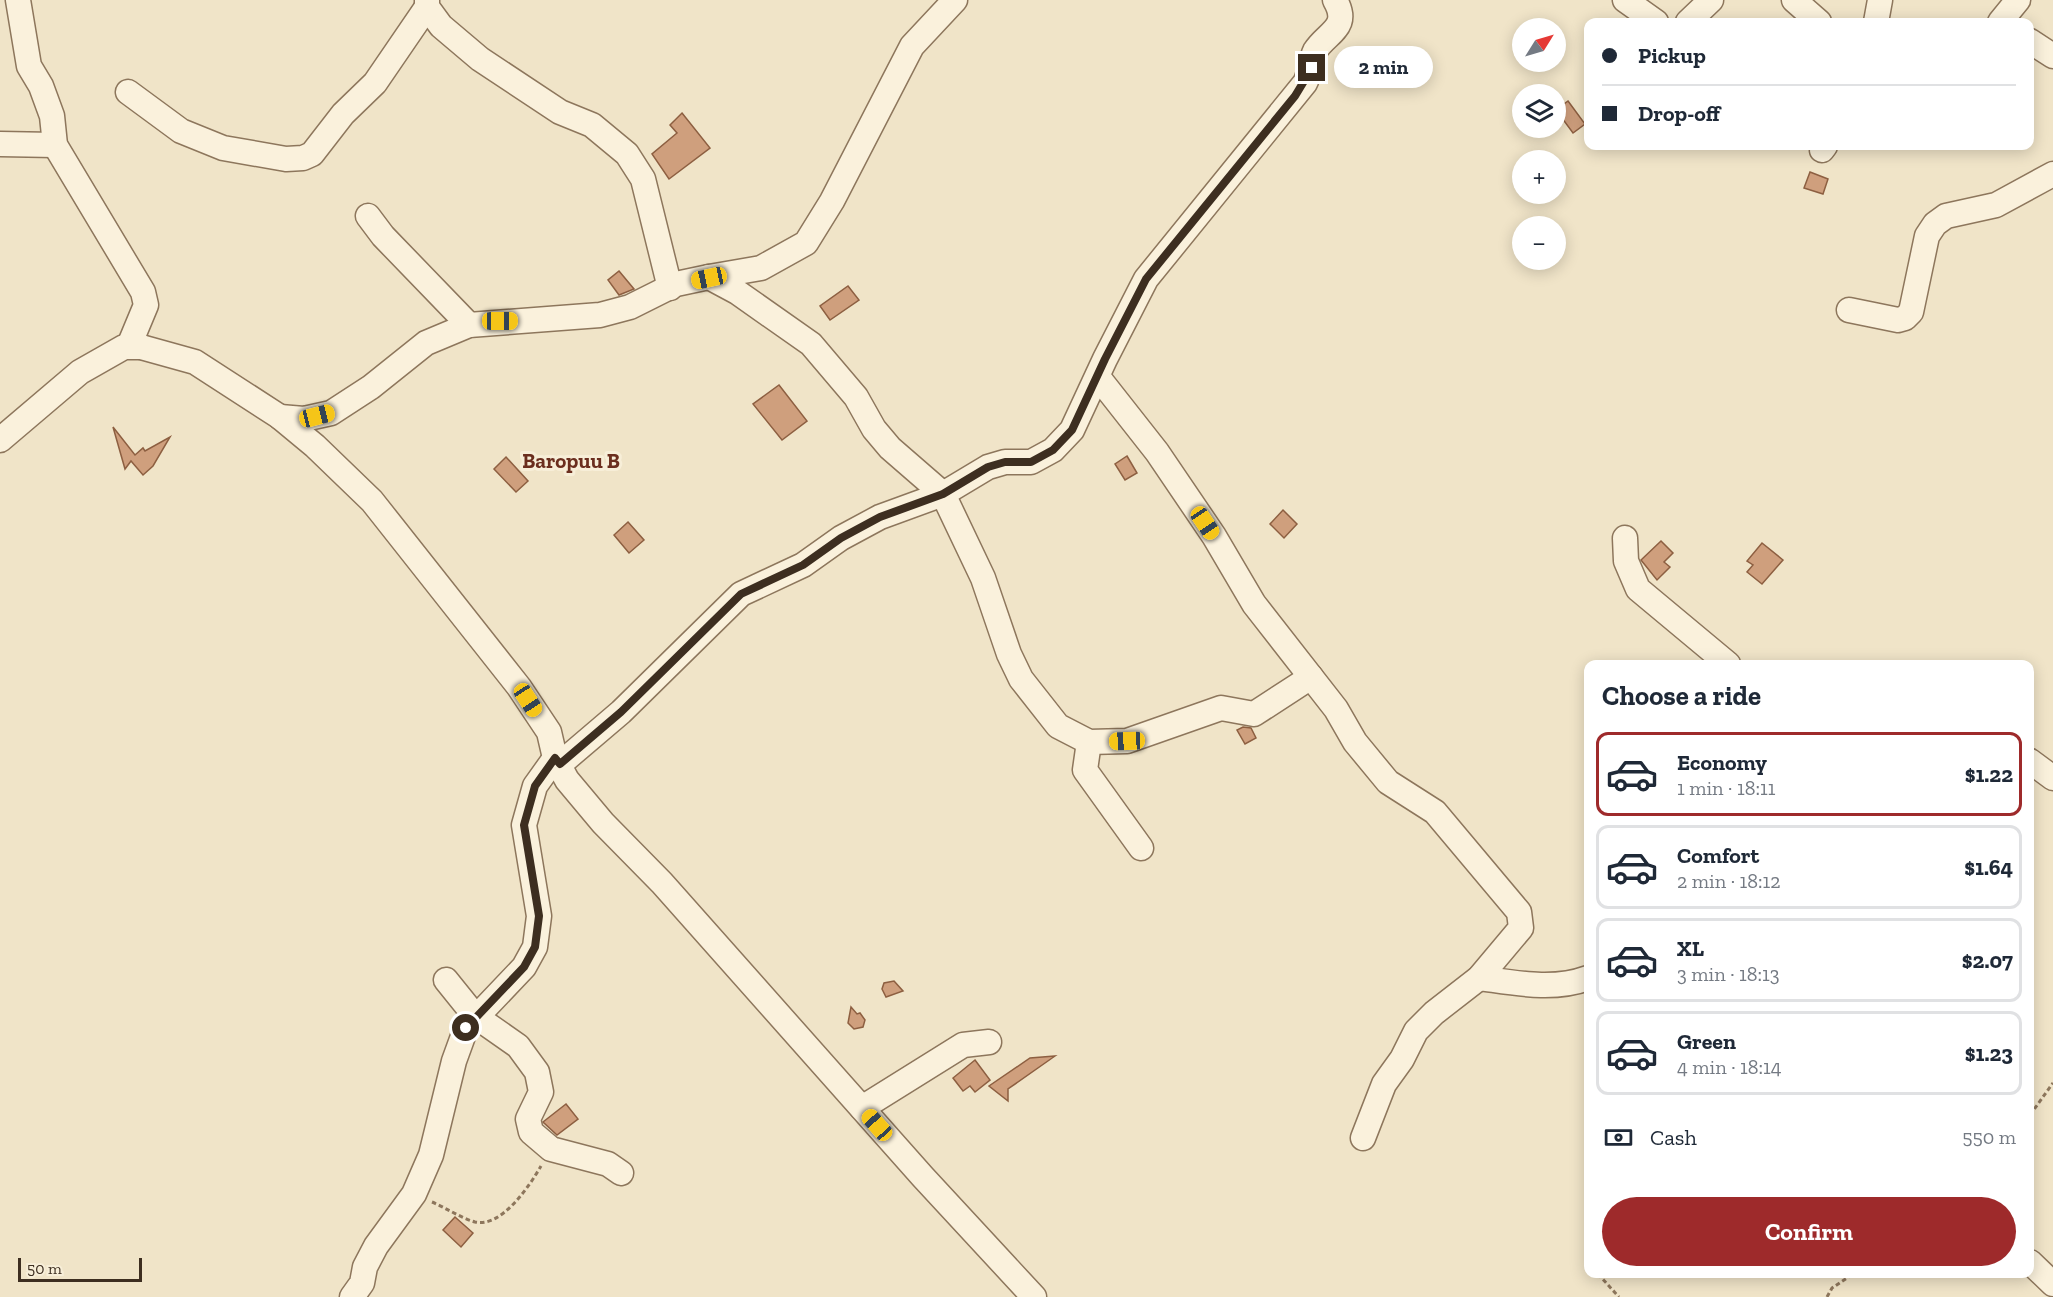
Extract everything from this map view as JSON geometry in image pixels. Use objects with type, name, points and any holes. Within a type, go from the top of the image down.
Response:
[{"type":"street","points":[[18,0],[29,66],[41,86],[52,116],[55,145],[143,292],[146,305],[131,341],[141,347],[195,362],[280,417],[324,454],[372,501],[519,687],[549,732],[567,780],[603,823],[662,883],[1034,1297]]},
{"type":"street","points":[[280,417],[304,419],[331,413],[371,387],[426,343],[469,325],[600,315],[630,307],[670,288],[761,268],[806,243],[832,201],[912,46],[955,0]]},
{"type":"street","points":[[352,1297],[362,1283],[365,1267],[376,1246],[414,1194],[431,1155],[454,1061],[466,1028],[524,967],[535,947],[539,916],[524,825],[535,786],[558,761],[621,712],[741,594],[803,565],[841,538],[880,517],[943,494],[988,467],[1005,462],[1031,462],[1053,450],[1072,430],[1146,279],[1305,83],[1315,52],[1338,26],[1341,12],[1335,0]]},
{"type":"street","points":[[1625,0],[1650,18]]},
{"type":"street","points":[[1692,18],[1711,0]]},
{"type":"street","points":[[1794,0],[1814,18]]},
{"type":"street","points":[[1877,18],[1880,0]]},
{"type":"street","points":[[2003,18],[2018,0]]},
{"type":"street","points":[[128,92],[181,131],[223,148],[286,159],[303,158],[312,154],[343,114],[375,83],[427,4],[441,26],[480,59],[560,112],[592,125],[627,154],[643,179],[670,288]]},
{"type":"street","points":[[2034,44],[2053,56]]},
{"type":"street","points":[[0,144],[55,145]]},
{"type":"street","points":[[1849,310],[1898,320],[1905,318],[1911,312],[1927,236],[1935,224],[1946,216],[1996,205],[2053,174]]},
{"type":"street","points":[[368,216],[383,236],[469,325]]},
{"type":"street","points":[[709,278],[737,292],[811,344],[845,382],[874,429],[890,447],[943,494],[983,578],[1009,654],[1021,679],[1058,726],[1089,742],[1127,741],[1221,708],[1254,714],[1311,677]]},
{"type":"street","points":[[0,440],[80,372],[124,347],[141,347]]},
{"type":"street","points":[[1098,377],[1130,416],[1188,496],[1254,604],[1311,677],[1355,742],[1388,782],[1434,812],[1519,912],[1521,928],[1479,978],[1434,1013],[1416,1031],[1402,1059],[1384,1084],[1363,1138]]},
{"type":"street","points":[[1625,538],[1626,561],[1638,589],[1723,660]]},
{"type":"street","points":[[1089,742],[1085,770],[1141,848]]},
{"type":"street","points":[[2034,764],[2053,778]]},
{"type":"street","points":[[1479,978],[1524,984],[1569,985],[1584,979]]},
{"type":"street","points":[[446,980],[475,1016],[518,1046],[537,1072],[541,1092],[528,1119],[531,1131],[551,1149],[608,1164],[621,1173]]},
{"type":"street","points":[[862,1108],[963,1045],[989,1042]]},
{"type":"street","points":[[2034,1266],[2053,1284]]},
{"type":"path","points":[[2034,1109],[2053,1083]]},
{"type":"path","points":[[414,1194],[476,1222],[488,1221],[516,1202],[531,1183],[551,1149]]},
{"type":"path","points":[[1602,1278],[1619,1297]]},
{"type":"path","points":[[1827,1297],[1832,1288],[1847,1278]]},
{"type":"building","points":[[1568,101],[1584,123],[1573,133],[1566,124],[1566,102]]},
{"type":"building","points":[[682,113],[710,148],[669,179],[652,154],[677,133],[670,125]]},
{"type":"building","points":[[1810,172],[1828,179],[1823,194],[1804,188]]},
{"type":"building","points":[[619,271],[634,289],[619,295],[608,280]]},
{"type":"building","points":[[848,286],[859,300],[830,320],[820,306]]},
{"type":"building","points":[[779,385],[807,421],[782,440],[753,404]]},
{"type":"building","points":[[113,427],[135,455],[143,448],[145,451],[170,437],[153,466],[143,475],[131,461],[125,469]]},
{"type":"building","points":[[1127,456],[1137,473],[1125,480],[1115,464]]},
{"type":"building","points":[[506,457],[528,481],[516,492],[494,469]]},
{"type":"building","points":[[1283,510],[1297,524],[1284,538],[1270,524]]},
{"type":"building","points":[[628,522],[644,540],[629,553],[614,535]]},
{"type":"building","points":[[1661,541],[1673,553],[1664,562],[1670,567],[1657,580],[1641,560]]},
{"type":"building","points":[[1762,543],[1783,560],[1762,584],[1747,572],[1753,565],[1747,561]]},
{"type":"building","points":[[1243,727],[1251,728],[1256,738],[1245,744],[1237,730]]},
{"type":"building","points":[[894,981],[903,991],[886,997],[882,989],[884,983]]},
{"type":"building","points":[[851,1007],[865,1020],[863,1027],[854,1029],[848,1023]]},
{"type":"building","points":[[1055,1056],[1008,1089],[1008,1101],[989,1086],[1030,1058]]},
{"type":"building","points":[[975,1060],[990,1080],[975,1092],[970,1086],[963,1091],[953,1078]]},
{"type":"building","points":[[566,1104],[578,1119],[557,1135],[543,1122]]},
{"type":"building","points":[[455,1217],[473,1233],[461,1247],[443,1230]]},
{"type":"district","name":"Baropuu B","points":[[571,461]]},
{"type":"route","points":[[466,1028],[524,967],[535,947],[539,932],[539,916],[524,825],[535,786],[555,758],[560,764],[621,712],[684,653],[741,594],[768,579],[803,565],[841,538],[880,517],[943,494],[988,467],[1005,462],[1031,462],[1053,450],[1072,430],[1086,406],[1105,359],[1146,279],[1164,254],[1212,200],[1295,96],[1305,83],[1312,68]]}]
